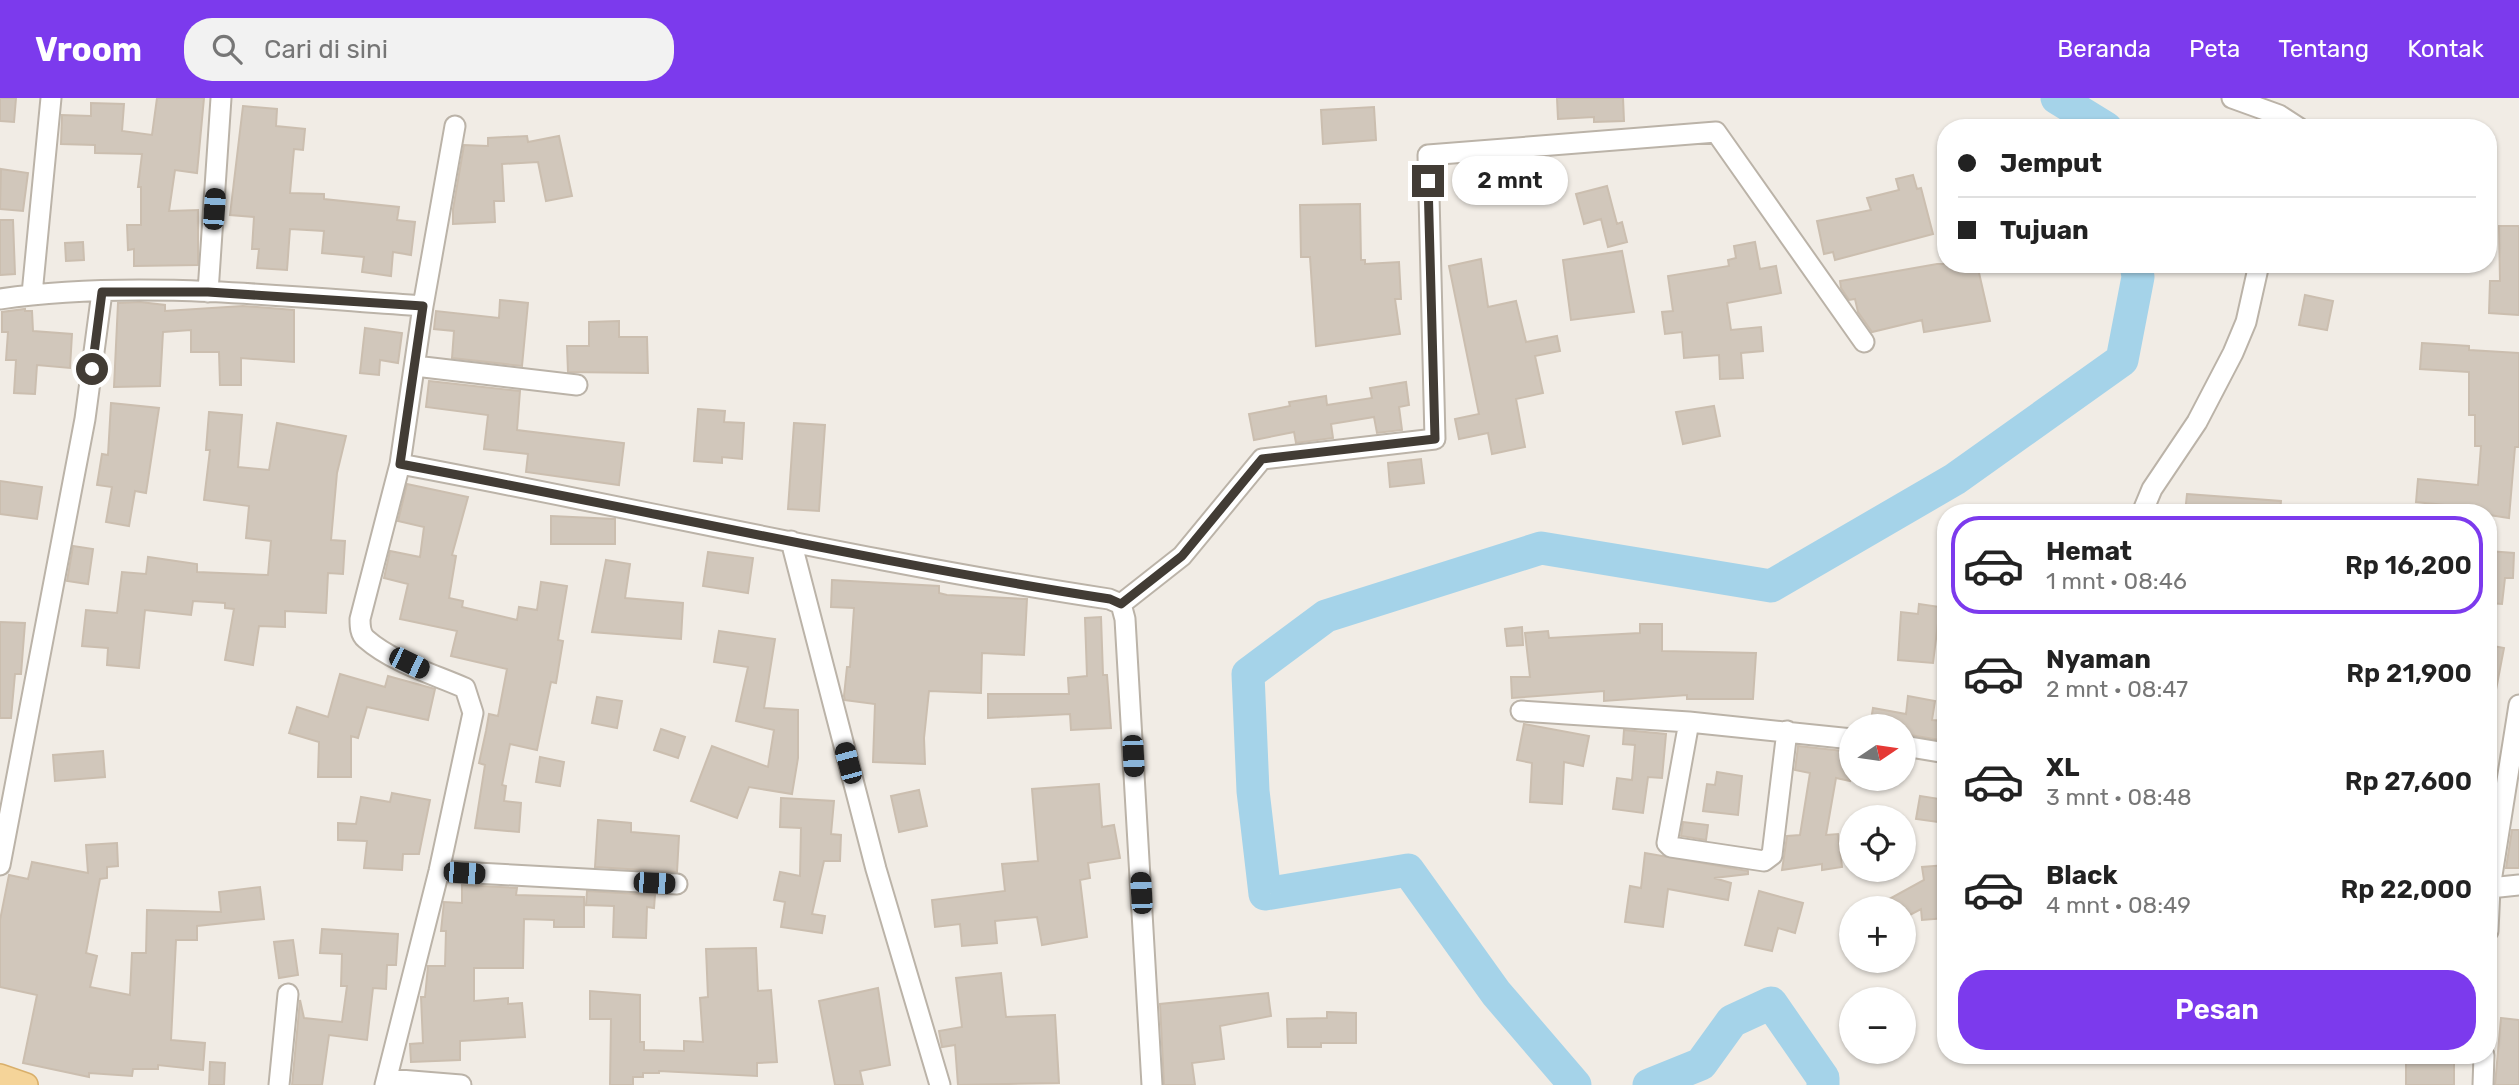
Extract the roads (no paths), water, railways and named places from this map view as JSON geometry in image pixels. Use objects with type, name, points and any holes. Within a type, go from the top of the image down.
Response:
[{"type":"main road","points":[[0,1076],[26,1085]]},
{"type":"street","points":[[32,294],[51,98]]},
{"type":"street","points":[[208,292],[221,98]]},
{"type":"street","points":[[2232,98],[2285,119]]},
{"type":"street","points":[[455,126],[423,306],[400,464],[360,629],[364,638],[465,688],[471,700],[473,713],[439,871],[386,1082],[461,1085]]},
{"type":"street","points":[[1121,604],[1182,556],[1262,459],[1435,439],[1428,155],[1716,132],[1864,342]]},
{"type":"street","points":[[2146,504],[2152,489],[2197,422],[2228,365],[2246,322],[2257,273]]},
{"type":"street","points":[[0,865],[85,419],[102,292]]},
{"type":"street","points":[[0,299],[32,294],[208,292],[423,306]]},
{"type":"street","points":[[415,366],[577,385]]},
{"type":"street","points":[[400,464],[975,579],[1110,599],[1121,604]]},
{"type":"street","points":[[791,541],[876,869],[940,1085]]},
{"type":"street","points":[[1121,604],[1125,619],[1152,1085]]},
{"type":"street","points":[[2497,811],[2519,705]]},
{"type":"street","points":[[1521,711],[1689,722],[1839,737]]},
{"type":"street","points":[[1689,722],[1667,843],[1671,847],[1763,861],[1772,855],[1787,731]]},
{"type":"street","points":[[1916,748],[1937,752]]},
{"type":"street","points":[[439,871],[677,884]]},
{"type":"street","points":[[2497,887],[2519,885]]},
{"type":"street","points":[[279,1085],[288,994]]},
{"type":"street","points":[[2483,1085],[2484,1064]]},
{"type":"waterway","points":[[2057,98],[2091,119]]},
{"type":"waterway","points":[[1575,1085],[1496,993],[1408,870],[1265,894],[1253,791],[1248,674],[1326,616],[1541,548],[1771,586],[1955,479],[2122,360],[2137,273]]},
{"type":"waterway","points":[[1649,1085],[1701,1064],[1732,1021],[1771,1003],[1823,1078],[1823,1085]]}]
